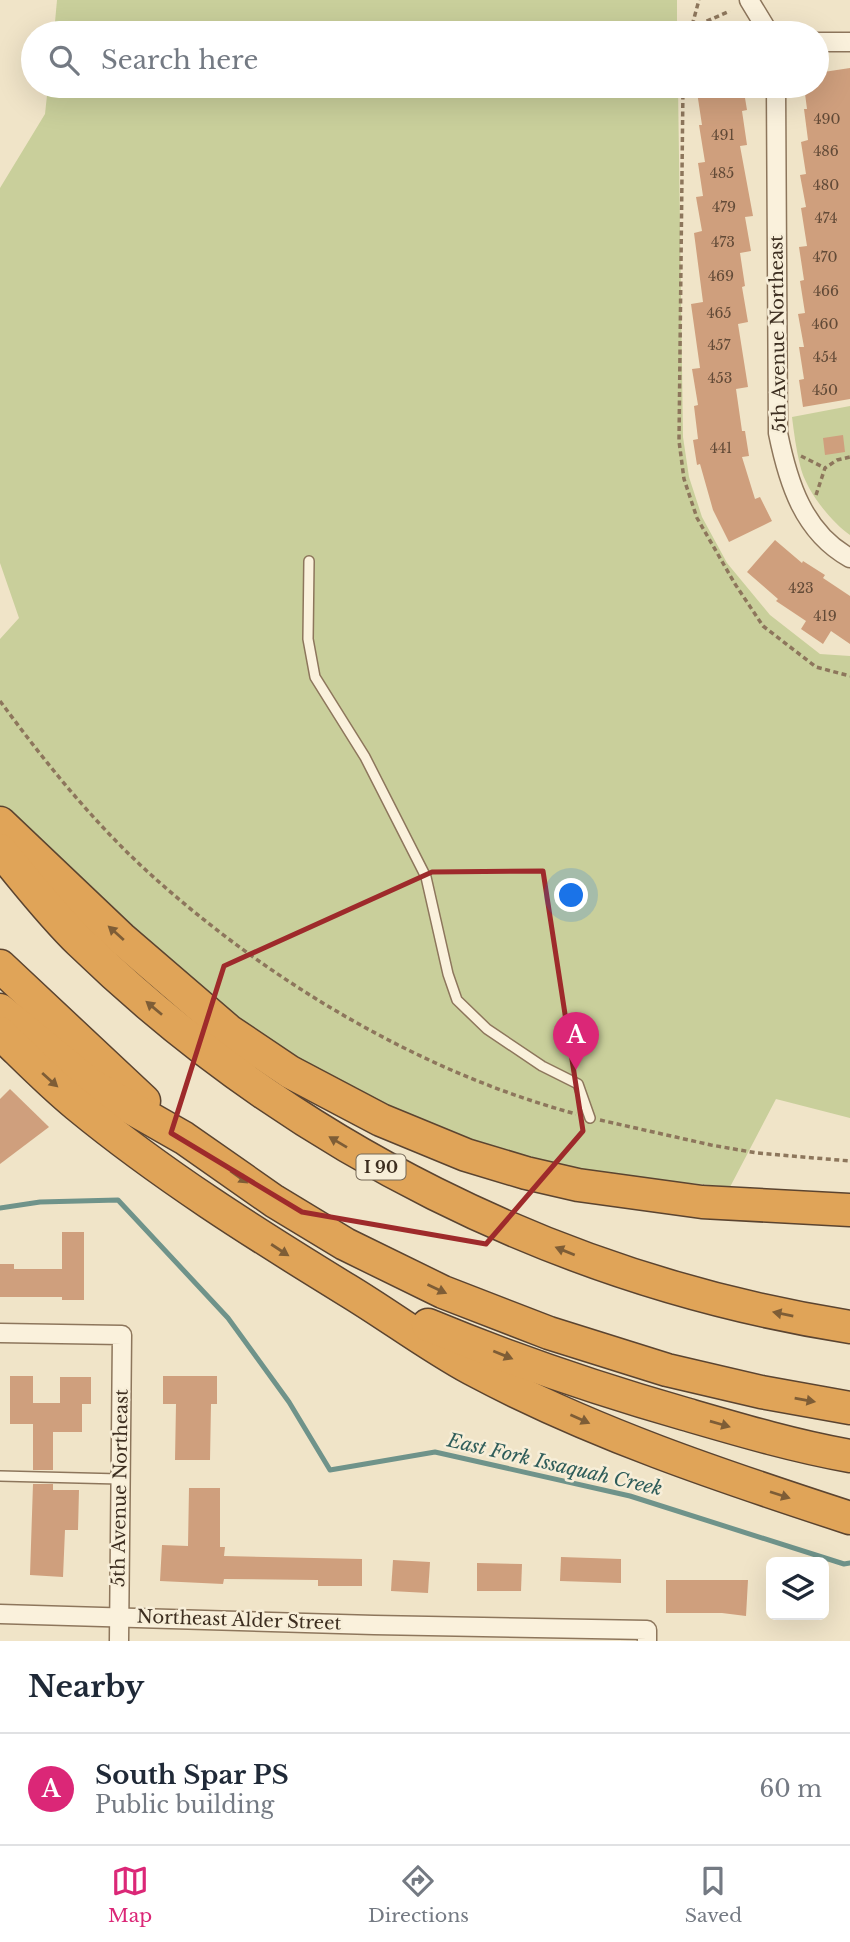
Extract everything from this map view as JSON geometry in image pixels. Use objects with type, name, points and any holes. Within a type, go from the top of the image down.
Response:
[{"type":"highway","points":[[0,824],[121,938],[229,1031],[290,1072],[381,1120],[466,1155],[526,1173],[601,1189],[702,1202],[850,1210]]},
{"type":"highway","name":"I 90","points":[[0,850],[78,941],[124,983],[264,1094],[372,1162],[460,1208],[604,1266],[673,1289],[850,1327]]},
{"type":"highway","points":[[0,966],[184,1138]]},
{"type":"highway","points":[[187,993],[288,1058],[334,1084],[397,1114],[508,1153],[567,1168],[638,1180],[850,1195]]},
{"type":"highway","points":[[0,1010],[91,1085],[184,1138],[274,1201],[345,1244],[443,1292],[548,1333],[667,1370],[761,1392],[850,1408]]},
{"type":"highway","points":[[0,1033],[76,1104],[164,1172],[423,1341],[474,1369],[608,1432],[715,1474],[850,1518]]},
{"type":"highway","points":[[350,1291],[520,1362],[791,1445],[850,1456]]},
{"type":"street","points":[[748,0],[761,21]]},
{"type":"street","points":[[829,42],[850,42]]},
{"type":"street","name":"5th Avenue Northeast","points":[[776,98],[778,433],[787,475],[805,516],[819,534],[850,558]]},
{"type":"street","name":"5th Avenue Northeast","points":[[0,1333],[122,1335],[119,1641]]},
{"type":"street","name":"Northeast Alder Street","points":[[0,1614],[647,1635]]},
{"type":"lane","points":[[309,561],[308,639],[315,677],[365,757],[426,877],[448,974],[457,1000],[487,1029],[542,1066],[578,1084],[590,1118]]},
{"type":"lane","points":[[0,1476],[120,1479]]},
{"type":"path","points":[[693,21],[699,0]]},
{"type":"path","points":[[706,21],[730,11]]},
{"type":"path","points":[[683,98],[679,441],[684,479],[697,517],[735,584],[763,626],[816,667],[850,676]]},
{"type":"path","points":[[793,452],[825,468]]},
{"type":"path","points":[[812,498],[816,496],[825,468],[850,457]]},
{"type":"path","points":[[0,701],[41,756],[85,808],[147,872],[216,931],[301,990],[381,1036],[469,1077],[590,1118],[757,1153],[850,1161]]},
{"type":"highlighted area","points":[[543,871],[583,1131],[486,1244],[302,1212],[171,1133],[224,966],[432,872]]},
{"type":"green space","points":[[57,0],[677,0],[677,21],[55,21]]},
{"type":"green space","points":[[47,98],[678,98],[683,437],[689,477],[702,517],[727,563],[770,615],[820,654],[850,656],[850,1118],[776,1099],[730,1187],[605,1175],[474,1142],[397,1114],[261,1041],[0,823],[0,639],[19,618],[0,563],[0,188],[45,114]]},
{"type":"green space","points":[[850,406],[850,535],[827,513],[807,484],[799,459],[792,417]]},
{"type":"building","points":[[850,68],[850,399],[803,407],[799,380],[804,379],[799,347],[804,347],[798,314],[805,313],[799,247],[807,246],[801,208],[806,207],[800,175],[806,174],[801,142],[808,140],[804,109],[807,109],[806,98],[829,98],[829,71]]},
{"type":"building","points":[[698,98],[745,98],[747,110],[742,111],[747,145],[740,146],[753,216],[745,217],[751,251],[740,253],[748,322],[738,324],[748,387],[736,389],[742,431],[745,431],[749,456],[742,457],[755,499],[760,497],[772,521],[729,542],[713,510],[700,464],[697,465],[693,440],[698,439],[694,406],[698,405],[692,369],[700,368],[691,304],[703,302],[694,233],[702,231],[696,197],[703,196],[698,163],[705,162],[699,125],[702,125]]},
{"type":"building","points":[[843,435],[845,452],[825,455],[823,438]]},
{"type":"building","points":[[775,540],[802,563],[803,561],[825,575],[823,578],[850,596],[850,644],[831,631],[823,644],[801,629],[806,621],[776,601],[778,599],[747,572]]},
{"type":"building","points":[[10,1089],[49,1127],[0,1164],[0,1099]]},
{"type":"building","points":[[62,1232],[84,1232],[84,1300],[62,1300],[62,1297],[0,1297],[0,1264],[14,1264],[14,1269],[62,1269]]},
{"type":"building","points":[[10,1376],[33,1376],[33,1403],[60,1403],[60,1377],[91,1377],[91,1404],[82,1404],[82,1432],[53,1432],[53,1470],[33,1470],[33,1424],[10,1424]]},
{"type":"building","points":[[163,1376],[217,1376],[217,1404],[211,1404],[210,1460],[175,1460],[176,1404],[163,1404]]},
{"type":"building","points":[[33,1484],[53,1484],[53,1490],[79,1490],[78,1530],[65,1530],[63,1577],[30,1575]]},
{"type":"building","points":[[189,1488],[220,1488],[220,1547],[225,1547],[224,1556],[362,1559],[362,1586],[318,1586],[318,1580],[224,1579],[223,1584],[160,1581],[162,1545],[188,1546]]},
{"type":"building","points":[[561,1557],[621,1559],[621,1583],[560,1581]]},
{"type":"building","points":[[393,1560],[430,1562],[428,1593],[391,1591]]},
{"type":"building","points":[[477,1563],[522,1564],[521,1591],[477,1591]]},
{"type":"building","points":[[666,1580],[748,1580],[746,1616],[666,1613]]},
{"type":"waterway","name":"East Fork Issaquah Creek","points":[[0,1208],[40,1202],[118,1200],[228,1318],[289,1402],[330,1470],[435,1452],[630,1496],[844,1564],[850,1563]]},
{"type":"place","name":"South Spar PS","points":[[576,1070]]}]
